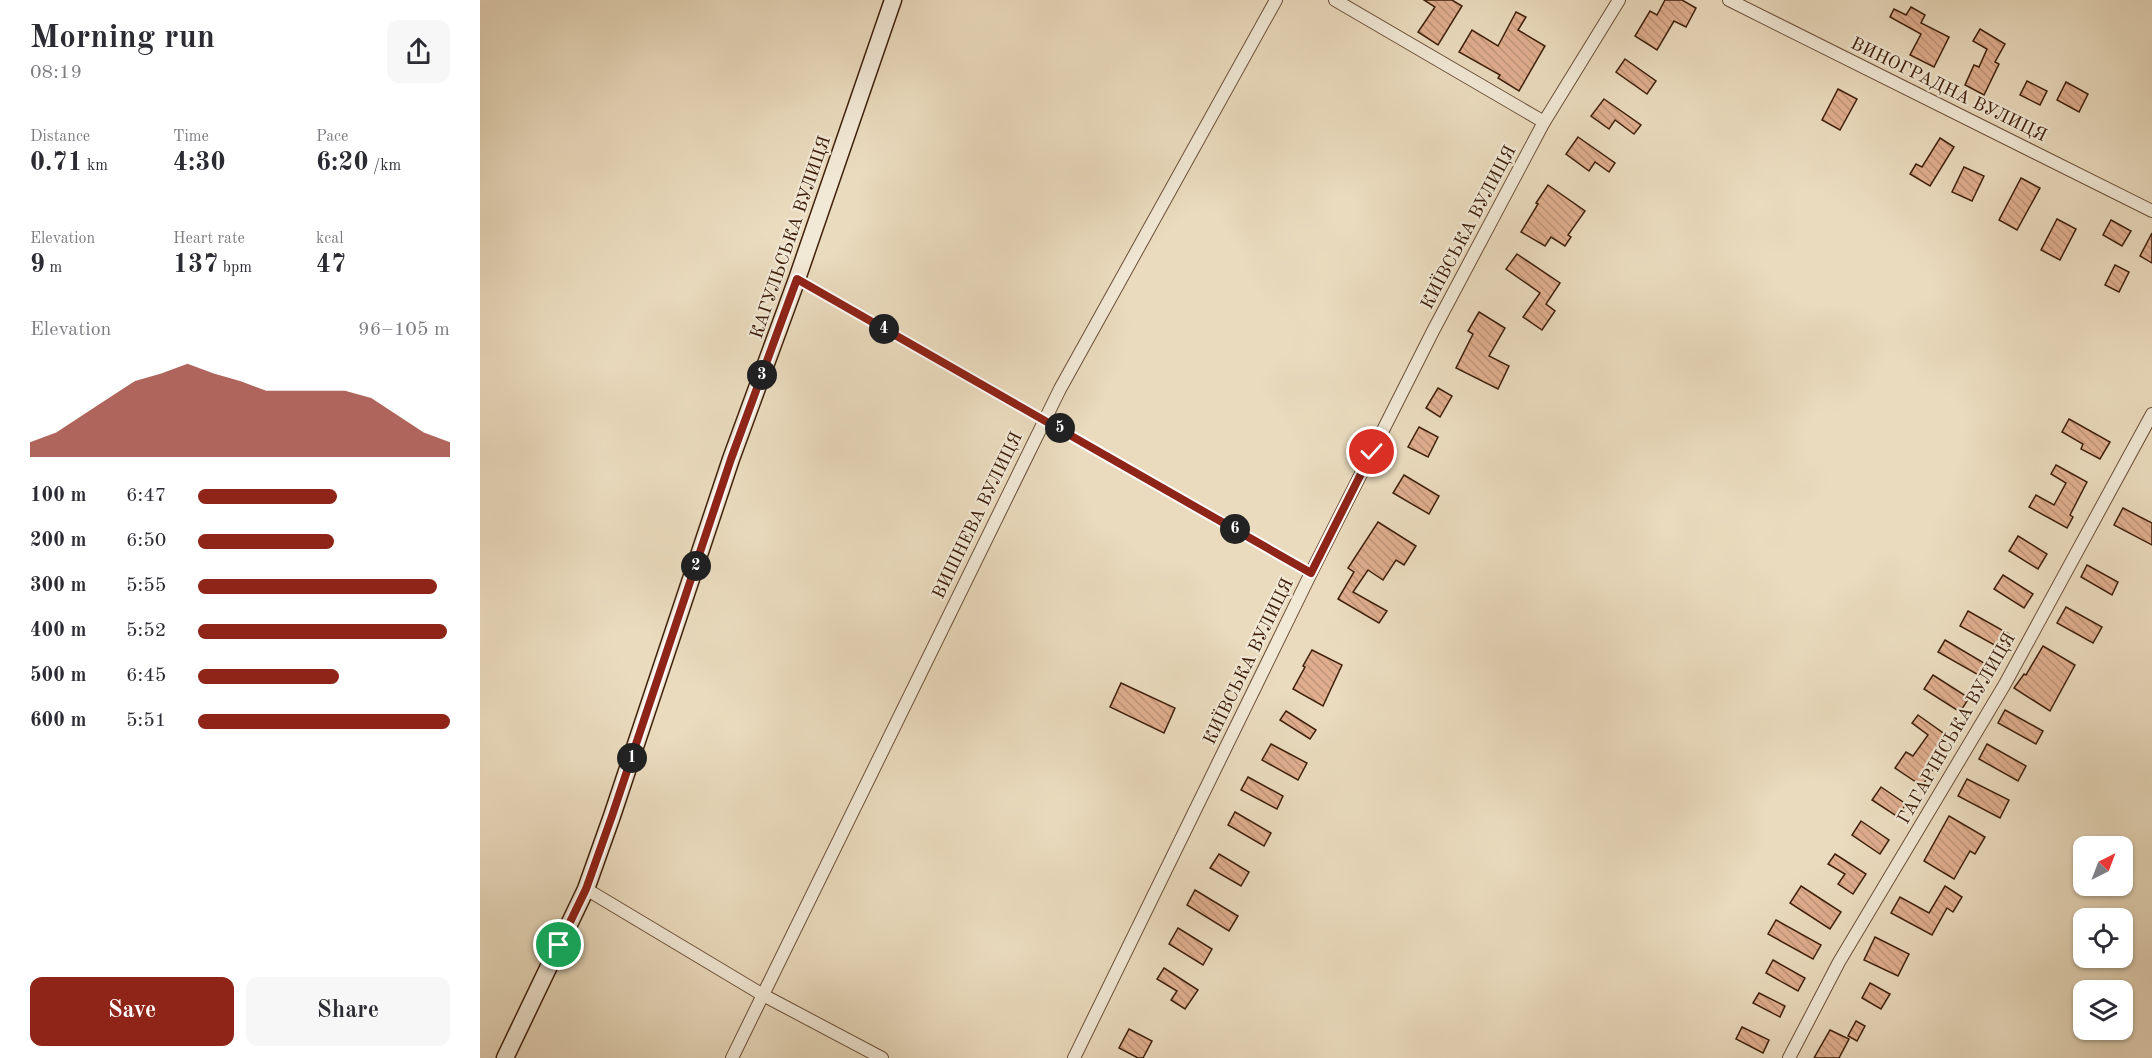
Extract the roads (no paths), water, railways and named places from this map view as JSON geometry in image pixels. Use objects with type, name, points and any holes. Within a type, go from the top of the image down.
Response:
[{"type":"street","name":"КАГУЛЬСЬКА ВУЛИЦЯ","points":[[505,1058],[586,889],[731,459],[797,279],[893,0]]},
{"type":"street","name":"ВИШНЕВА ВУЛИЦЯ","points":[[732,1058],[1044,419],[1276,0]]},
{"type":"street","points":[[1335,0],[1544,122]]},
{"type":"street","name":"КИЇВСЬКА ВУЛИЦЯ","points":[[1074,1058],[1311,573],[1433,331],[1544,122],[1619,0]]},
{"type":"street","name":"ВИНОГРАДНА ВУЛИЦЯ","points":[[1729,0],[2152,211]]},
{"type":"street","name":"ГАГАРІНСЬКА ВУЛИЦЯ","points":[[1789,1058],[1839,962],[2005,684],[2152,414]]},
{"type":"street","points":[[586,889],[763,995],[882,1058]]},
{"type":"lane","points":[[797,279],[1311,573]]}]
